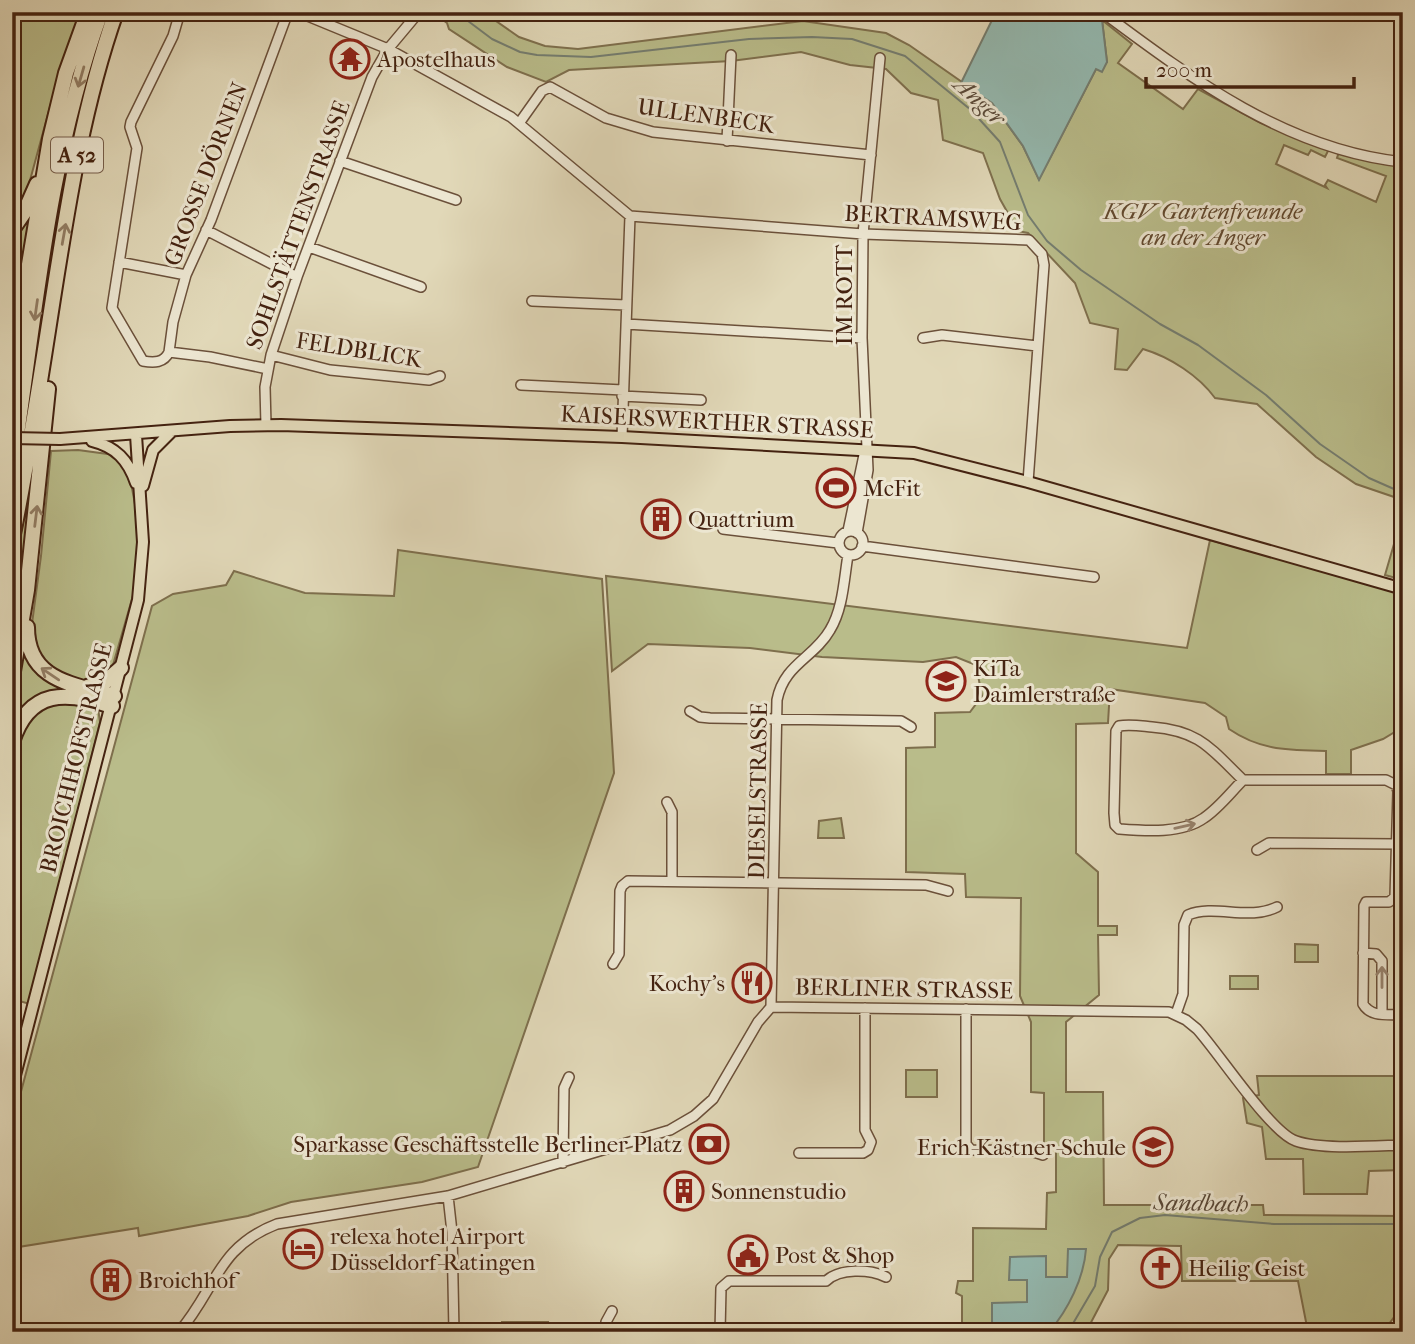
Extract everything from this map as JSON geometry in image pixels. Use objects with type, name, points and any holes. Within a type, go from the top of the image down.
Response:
[{"type":"highway","points":[[12,230],[33,195],[66,73],[88,12]]},
{"type":"highway","name":"A 52","points":[[12,469],[15,436],[64,142],[80,78],[101,12]]},
{"type":"highway","name":"A 52","points":[[12,539],[85,118],[116,12]]},
{"type":"highway","points":[[12,364],[50,139]]},
{"type":"highway","name":"A 52","points":[[27,590],[55,325],[53,301]]},
{"type":"highway","points":[[12,312],[15,326],[12,364]]},
{"type":"highway","points":[[12,452],[15,436]]},
{"type":"highway","points":[[12,677],[27,590]]},
{"type":"highway","points":[[27,590],[27,640],[33,657],[52,676],[113,701]]},
{"type":"highway","points":[[85,688],[105,682],[121,667]]},
{"type":"highway","points":[[12,742],[19,724],[28,712],[50,698],[73,695],[113,701]]},
{"type":"main road","name":"KAISERSWERTHER STRASSE","points":[[15,436],[83,438],[266,425],[622,437],[919,454],[1028,482],[1403,589]]},
{"type":"main road","points":[[141,496],[153,450],[171,432]]},
{"type":"main road","name":"BROICHHOFSTRASSE","points":[[12,1087],[113,701],[141,579],[143,542],[136,435]]},
{"type":"main road","points":[[83,438],[106,444],[117,451],[127,462],[141,496]]},
{"type":"street","points":[[180,12],[173,36],[131,122],[137,148],[112,302],[114,313],[143,361],[160,362],[166,359],[169,352],[268,369]]},
{"type":"street","name":"GROSSE DÖRNEN","points":[[169,352],[173,322],[186,275],[206,230],[288,12]]},
{"type":"street","points":[[298,12],[388,49],[520,122],[630,216],[622,437]]},
{"type":"street","name":"SOHLSTÄTTENSTRASSE","points":[[266,425],[265,387],[271,355],[340,160],[372,77],[388,49],[419,12]]},
{"type":"street","points":[[1102,12],[1208,89],[1246,111],[1313,140],[1403,162]]},
{"type":"street","points":[[727,141],[731,55]]},
{"type":"street","name":"IM ROTT","points":[[866,450],[862,338],[863,234],[880,58]]},
{"type":"street","name":"ULLENBECK","points":[[520,122],[542,91],[550,87],[606,118],[670,135],[871,155]]},
{"type":"street","points":[[340,160],[456,200]]},
{"type":"street","name":"BERTRAMSWEG","points":[[630,216],[863,234],[1029,240],[1038,248],[1044,260],[1028,482]]},
{"type":"street","points":[[206,230],[297,277]]},
{"type":"street","points":[[309,247],[421,286]]},
{"type":"street","points":[[119,262],[186,275]]},
{"type":"street","points":[[532,302],[626,305]]},
{"type":"street","points":[[626,324],[862,338]]},
{"type":"street","points":[[923,338],[942,335],[1037,346]]},
{"type":"street","name":"FELDBLICK","points":[[271,355],[342,371],[429,380],[440,376]]},
{"type":"street","points":[[521,385],[701,400]]},
{"type":"street","points":[[853,532],[868,470],[866,450]]},
{"type":"street","points":[[723,529],[838,543]]},
{"type":"street","points":[[853,532],[862,538],[862,546],[858,553],[848,555],[841,550],[838,543],[841,535],[853,532]]},
{"type":"street","points":[[862,546],[1094,577]]},
{"type":"street","name":"DIESELSTRASSE","points":[[771,1007],[776,719],[779,694],[794,666],[827,635],[834,622],[848,555]]},
{"type":"street","points":[[690,711],[700,717],[901,720],[911,727]]},
{"type":"street","points":[[1243,780],[1208,816],[1191,825],[1178,828],[1117,828],[1114,822],[1116,734],[1119,726],[1162,728],[1192,735],[1206,744],[1243,780],[1386,780],[1396,785],[1396,844],[1399,862],[1394,899],[1389,902],[1366,902],[1364,905],[1364,1007],[1369,1013],[1403,1015]]},
{"type":"street","points":[[667,802],[673,812],[672,881]]},
{"type":"street","points":[[1257,850],[1269,844],[1396,844]]},
{"type":"street","points":[[613,964],[619,954],[622,886],[628,881],[926,885],[948,891]]},
{"type":"street","points":[[1278,907],[1260,914],[1199,912],[1188,915],[1184,925],[1183,994],[1176,1014],[1197,1029],[1274,1128],[1293,1140],[1310,1145],[1403,1145]]},
{"type":"street","points":[[1363,953],[1376,954],[1382,961],[1382,1014]]},
{"type":"street","name":"BERLINER STRASSE","points":[[179,1332],[193,1314],[222,1263],[260,1230],[277,1224],[448,1196],[670,1130],[698,1114],[713,1099],[758,1022],[771,1007],[1160,1011],[1176,1014]]},
{"type":"street","points":[[799,1153],[863,1153],[869,1150],[871,1142],[865,1130],[865,1008]]},
{"type":"street","points":[[966,1009],[966,1144],[971,1150],[1031,1151],[1044,1155]]},
{"type":"street","points":[[563,1163],[564,1088],[569,1077]]},
{"type":"street","points":[[448,1196],[452,1232],[454,1332]]},
{"type":"street","points":[[720,1332],[721,1288],[729,1281],[818,1281],[826,1280],[839,1272],[876,1273],[886,1277]]},
{"type":"street","points":[[606,1332],[606,1322],[612,1311]]},
{"type":"street","points":[[1396,1332],[1403,1318]]},
{"type":"green space","points":[[12,12],[82,12],[60,70],[26,195],[12,214]]},
{"type":"green space","name":"KGV Gartenfreunde an der Anger","points":[[432,12],[483,12],[519,37],[545,46],[578,49],[803,21],[886,33],[909,45],[992,103],[1023,146],[1039,179],[1096,69],[1107,62],[1102,20],[1132,44],[1118,63],[1183,109],[1198,89],[1261,123],[1329,149],[1325,157],[1311,150],[1308,155],[1284,145],[1276,164],[1327,188],[1325,185],[1328,180],[1376,202],[1386,176],[1337,158],[1339,152],[1403,167],[1403,500],[1356,484],[1316,457],[1257,404],[1215,398],[1192,375],[1163,357],[1143,349],[1127,370],[1115,369],[1118,329],[1090,323],[1075,283],[1028,233],[1018,231],[1000,199],[983,153],[943,140],[938,100],[911,93],[886,69],[850,65],[801,52],[731,61],[569,70],[546,82],[507,67],[449,29],[447,23]]},
{"type":"green space","points":[[33,204],[18,315],[12,304],[12,235]]},
{"type":"green space","points":[[78,450],[115,455],[123,464],[131,483],[135,504],[139,556],[136,585],[113,665],[108,674],[87,683],[66,679],[41,660],[31,631],[51,451]]},
{"type":"green space","points":[[35,467],[28,539],[12,647],[12,574]]},
{"type":"green space","points":[[1403,513],[1403,580],[1385,575]]},
{"type":"green space","points":[[1210,540],[1403,593],[1403,727],[1383,739],[1351,750],[1351,774],[1326,774],[1326,751],[1287,749],[1252,742],[1229,729],[1226,717],[1205,703],[1110,689],[1108,723],[1076,724],[1076,853],[1098,872],[1098,926],[1117,926],[1117,935],[1098,935],[1099,995],[1066,1022],[1066,1092],[1103,1092],[1104,1205],[1263,1205],[1264,1215],[1403,1216],[1403,1305],[1383,1332],[1308,1332],[1298,1281],[1182,1281],[1181,1246],[1118,1245],[1109,1259],[1108,1290],[1086,1332],[962,1332],[962,1296],[956,1293],[958,1281],[973,1281],[973,1228],[1046,1229],[1047,1193],[1056,1192],[1056,1146],[1044,1145],[1044,1093],[1031,1092],[1031,1022],[1020,996],[1021,898],[966,897],[965,874],[906,872],[906,748],[935,747],[935,713],[970,712],[982,696],[976,665],[956,657],[923,662],[822,657],[750,648],[648,644],[612,671],[606,576],[1187,648]]},
{"type":"green space","points":[[398,550],[602,579],[614,773],[478,1167],[422,1182],[291,1202],[248,1216],[139,1236],[138,1228],[12,1248],[12,1125],[152,606],[173,594],[226,585],[234,571],[305,593],[394,596]]},
{"type":"green space","points":[[25,643],[30,655],[78,690],[58,691],[12,730],[12,708]]},
{"type":"green space","points":[[60,700],[98,708],[100,722],[30,1004],[12,999],[12,762],[18,738],[26,723],[39,711]]},
{"type":"green space","points":[[841,818],[844,838],[818,838],[819,821]]},
{"type":"green space","points":[[1295,944],[1318,945],[1318,962],[1295,962]]},
{"type":"green space","points":[[1230,976],[1258,976],[1258,989],[1230,989]]},
{"type":"green space","points":[[906,1070],[937,1070],[937,1097],[906,1097]]},
{"type":"green space","points":[[1257,1076],[1403,1076],[1403,1170],[1369,1171],[1367,1194],[1304,1194],[1303,1159],[1266,1159],[1262,1127],[1247,1123],[1243,1098],[1259,1095]]},
{"type":"green space","points":[[502,1322],[548,1322],[548,1332],[502,1332]]},
{"type":"water","points":[[996,12],[1091,12],[1102,20],[1107,62],[1102,72],[1096,69],[1039,180],[1023,146],[992,103],[961,83]]},
{"type":"water","points":[[1068,1249],[1086,1249],[1085,1260],[1074,1293],[1049,1332],[1006,1332],[1006,1325],[1001,1324],[1001,1332],[992,1332],[992,1303],[1027,1302],[1027,1280],[1009,1280],[1010,1257],[1046,1256],[1046,1277],[1067,1277]]},
{"type":"waterway","name":"Anger","points":[[456,12],[492,39],[520,52],[537,55],[591,57],[749,39],[812,37],[852,39],[905,56],[971,110],[1000,142],[1028,215],[1047,241],[1081,270],[1160,324],[1198,345],[1266,395],[1320,444],[1369,478],[1403,493]]},
{"type":"waterway","name":"Sandbach","points":[[1068,1332],[1095,1286],[1100,1257],[1112,1232],[1140,1218],[1165,1215],[1274,1224],[1403,1224]]},
{"type":"place","name":"Apostelhaus","points":[[350,59]]},
{"type":"place","name":"McFit","points":[[836,488]]},
{"type":"place","name":"Quattrium","points":[[661,519]]},
{"type":"place","name":"KiTa Daimlerstraße","points":[[946,681]]},
{"type":"place","name":"Kochy's","points":[[752,983]]},
{"type":"place","name":"Sparkasse Geschäftsstelle Berliner Platz","points":[[709,1144]]},
{"type":"place","name":"Erich-Kästner-Schule","points":[[1153,1147]]},
{"type":"place","name":"Sonnenstudio","points":[[684,1191]]},
{"type":"place","name":"relexa hotel Airport Düsseldorf-Ratingen","points":[[303,1249]]},
{"type":"place","name":"Post & Shop","points":[[748,1255]]},
{"type":"place","name":"Heilig Geist","points":[[1161,1268]]},
{"type":"place","name":"Broichhof","points":[[111,1280]]}]
